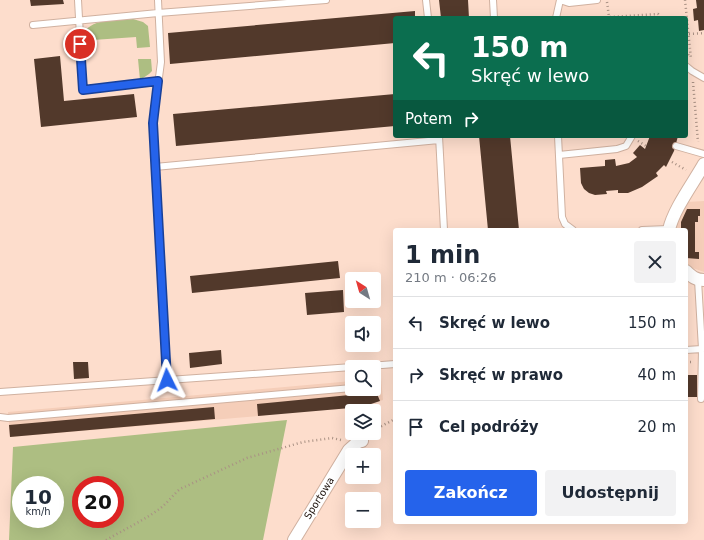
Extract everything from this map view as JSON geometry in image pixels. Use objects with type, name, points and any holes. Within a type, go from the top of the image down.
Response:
[{"type":"street","points":[[670,228],[671,221],[701,175],[704,164]]},
{"type":"street","points":[[688,274],[692,277],[701,280]]},
{"type":"street","name":"Sportowa","points":[[294,540],[349,450],[360,442]]},
{"type":"lane","points":[[78,0],[83,90],[158,81]]},
{"type":"lane","points":[[158,0],[161,62],[153,123],[167,380]]},
{"type":"lane","points":[[33,25],[158,12],[326,0]]},
{"type":"lane","points":[[426,0],[428,16]]},
{"type":"lane","points":[[492,0],[494,16]]},
{"type":"lane","points":[[556,16],[560,0],[570,3],[597,0]]},
{"type":"lane","points":[[688,68],[704,78]]},
{"type":"lane","points":[[155,166],[439,138],[444,228]]},
{"type":"lane","points":[[558,138],[562,217],[565,224],[570,228]]},
{"type":"lane","points":[[559,155],[617,149],[626,146],[631,138]]},
{"type":"lane","points":[[676,146],[704,154]]},
{"type":"lane","points":[[701,280],[702,399]]},
{"type":"lane","points":[[688,350],[702,349]]},
{"type":"lane","points":[[381,365],[393,364]]},
{"type":"lane","points":[[0,392],[345,367]]},
{"type":"lane","points":[[0,417],[8,418],[345,389]]},
{"type":"path","points":[[606,0],[609,16]]},
{"type":"path","points":[[625,16],[658,14],[660,16]]},
{"type":"path","points":[[688,34],[704,33]]},
{"type":"path","points":[[381,426],[393,420]]},
{"type":"path","points":[[106,540],[163,506],[172,495],[180,489],[247,458],[303,442],[332,438],[360,442]]},
{"type":"shaded area","points":[[704,201],[704,272],[688,266],[688,228],[677,228],[677,220],[687,202]]},
{"type":"shaded area","points":[[381,378],[383,400],[258,416],[10,437],[8,412],[345,382],[345,396],[381,396]]},
{"type":"green space","points":[[133,19],[143,22],[148,26],[150,47],[137,48],[136,37],[93,40],[93,51],[84,52],[83,36],[86,30],[91,26],[104,21]]},
{"type":"green space","points":[[138,59],[151,59],[152,71],[140,80]]},
{"type":"green space","points":[[287,420],[263,540],[9,540],[13,447]]},
{"type":"building","points":[[30,0],[63,0],[64,4],[31,6]]},
{"type":"building","points":[[439,0],[468,0],[469,16],[441,16]]},
{"type":"building","points":[[696,0],[704,0],[704,30],[699,31],[698,20],[694,21],[693,9],[697,8]]},
{"type":"building","points":[[415,11],[415,16],[393,16],[393,43],[170,64],[168,33]]},
{"type":"building","points":[[60,56],[64,101],[134,94],[137,117],[41,127],[34,59]]},
{"type":"building","points":[[393,94],[393,126],[176,146],[173,114]]},
{"type":"building","points":[[479,138],[510,138],[519,228],[488,228]]},
{"type":"building","points":[[649,138],[677,138],[674,151],[666,167],[664,165],[656,173],[658,176],[642,187],[628,193],[618,193],[618,190],[606,191],[607,194],[595,195],[584,189],[581,183],[580,168],[605,166],[605,160],[615,159],[616,166],[629,163],[637,157],[633,153],[640,145],[645,149]]},
{"type":"building","points":[[687,209],[700,209],[698,222],[695,222],[695,252],[699,252],[699,259],[688,258],[688,228],[681,228],[681,222]]},
{"type":"building","points":[[338,261],[340,278],[192,293],[190,276]]},
{"type":"building","points":[[343,290],[344,312],[307,315],[305,293]]},
{"type":"building","points":[[221,350],[222,364],[190,368],[189,353]]},
{"type":"building","points":[[73,362],[88,362],[89,378],[74,379]]},
{"type":"building","points":[[688,375],[697,375],[697,397],[688,397]]},
{"type":"building","points":[[345,395],[378,396],[380,401],[371,404],[345,404],[345,408],[258,416],[257,404]]},
{"type":"building","points":[[214,407],[215,419],[10,437],[9,425]]},
{"type":"route","points":[[80,44],[83,90],[158,81],[153,123],[167,380]]}]
